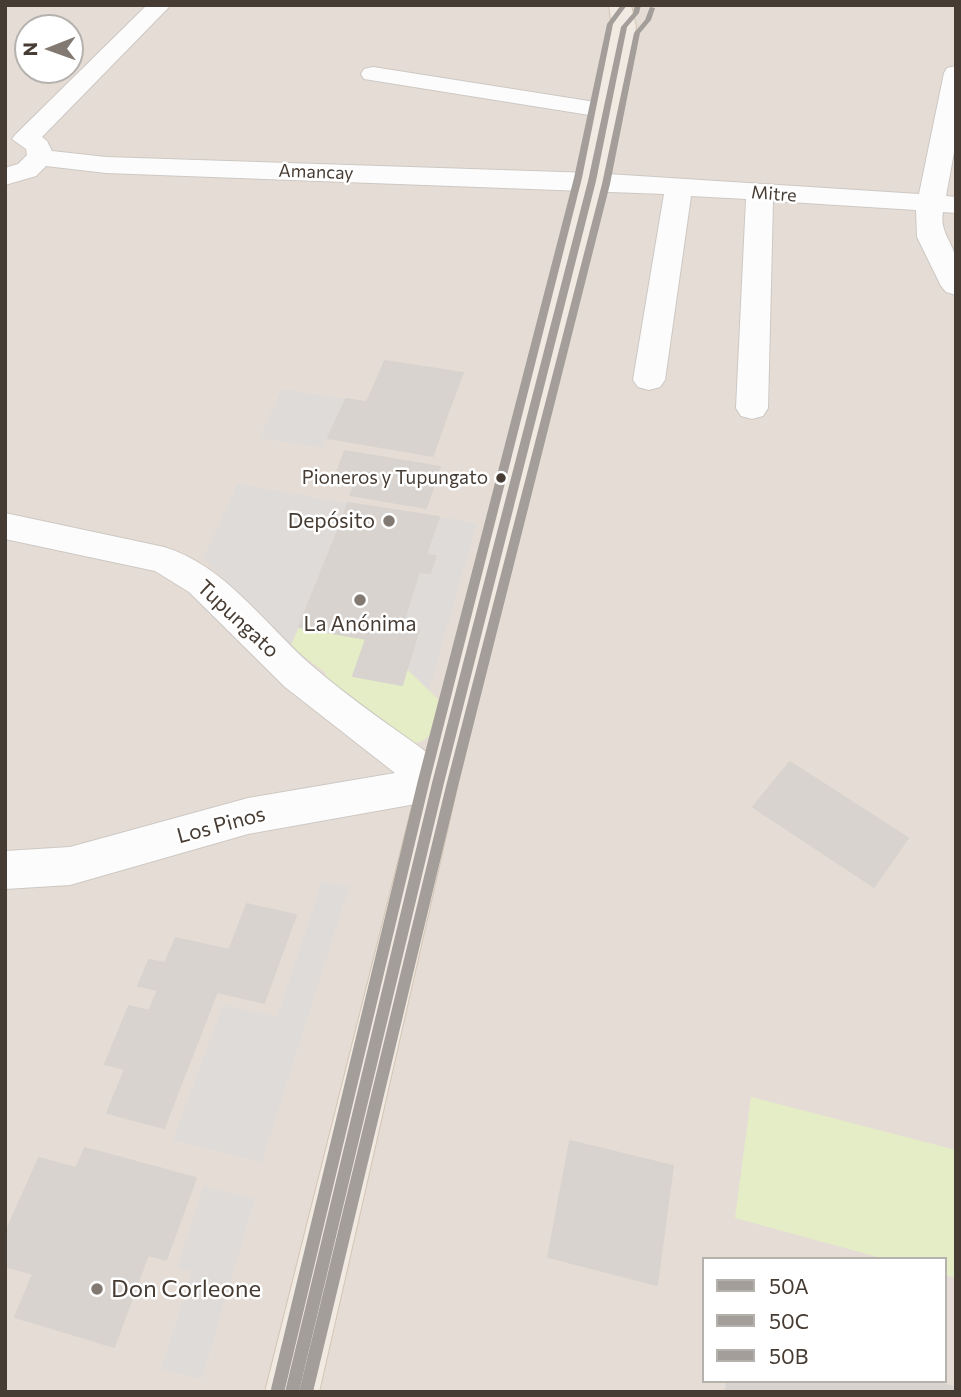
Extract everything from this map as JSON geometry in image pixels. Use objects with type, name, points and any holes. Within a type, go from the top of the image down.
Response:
[{"type":"main road","points":[[292,1392],[438,783],[592,181],[627,13]]},
{"type":"street","points":[[5,177],[27,170],[23,145],[160,5]]},
{"type":"street","points":[[956,73],[942,205],[931,237],[956,286]]},
{"type":"street","points":[[373,74],[608,111]]},
{"type":"street","name":"Amancay","points":[[23,145],[106,165],[592,181]]},
{"type":"street","name":"Mitre","points":[[592,181],[942,205]]},
{"type":"street","points":[[649,380],[679,187]]},
{"type":"street","points":[[752,408],[760,193]]},
{"type":"street","name":"Tupungato","points":[[5,526],[164,560],[202,582],[298,676],[438,783]]},
{"type":"street","name":"Los Pinos","points":[[5,870],[70,866],[248,816],[438,783]]},
{"type":"shaded area","points":[[5,5],[956,5],[956,1392],[5,1392]]},
{"type":"shaded area","points":[[282,389],[346,399],[323,448],[259,438]]},
{"type":"shaded area","points":[[238,484],[348,503],[290,647],[203,558]]},
{"type":"shaded area","points":[[439,517],[477,523],[429,690],[407,669],[419,629],[402,626],[419,572],[430,573],[435,557],[426,555]]},
{"type":"shaded area","points":[[322,881],[349,887],[262,1162],[173,1140],[223,1004],[277,1017]]},
{"type":"shaded area","points":[[203,1187],[255,1199],[202,1379],[161,1369],[192,1272],[177,1268]]},
{"type":"green space","points":[[299,627],[366,639],[353,676],[402,685],[407,669],[440,701],[433,730],[425,740],[410,743],[330,687],[325,672],[290,647]]},
{"type":"green space","points":[[751,1097],[956,1150],[956,1278],[947,1276],[947,1257],[878,1257],[735,1218]]},
{"type":"building","points":[[385,361],[463,373],[447,415],[367,402]]},
{"type":"building","points":[[346,399],[447,415],[433,456],[328,438]]},
{"type":"building","points":[[345,451],[440,467],[426,508],[350,495],[355,485],[333,482]]},
{"type":"building","name":"Depósito","points":[[348,503],[439,517],[431,540],[340,525]]},
{"type":"building","name":"La Anónima","points":[[340,525],[431,540],[426,555],[436,556],[430,573],[419,572],[402,626],[419,629],[402,685],[353,676],[366,639],[299,627]]},
{"type":"building","points":[[790,762],[908,838],[874,887],[753,807]]},
{"type":"building","points":[[247,904],[296,915],[264,1003],[217,992],[164,1128],[107,1113],[125,1069],[105,1064],[129,1006],[149,1011],[158,990],[138,986],[149,960],[165,963],[176,938],[229,950]]},
{"type":"building","points":[[570,1141],[673,1166],[657,1285],[548,1257]]},
{"type":"building","points":[[85,1148],[196,1178],[166,1260],[148,1255],[114,1347],[15,1317],[33,1274],[5,1266],[5,1234],[39,1158],[76,1168]]},
{"type":"building","points":[[727,1383],[940,1383],[956,1388],[956,1392],[726,1392]]},
{"type":"transit line","name":"50B","points":[[278,1389],[424,780],[578,178],[610,24],[624,5]]},
{"type":"transit line","name":"50A","points":[[292,1392],[438,783],[592,181],[624,27],[636,13],[638,5]]},
{"type":"transit line","name":"50C","points":[[306,1392],[452,786],[606,184],[637,33],[648,20],[652,8]]},
{"type":"place","name":"Pioneros y Tupungato","points":[[501,478]]},
{"type":"place","name":"Depósito","points":[[389,521]]},
{"type":"place","name":"La Anónima","points":[[360,600]]},
{"type":"place","name":"Don Corleone","points":[[97,1289]]}]
